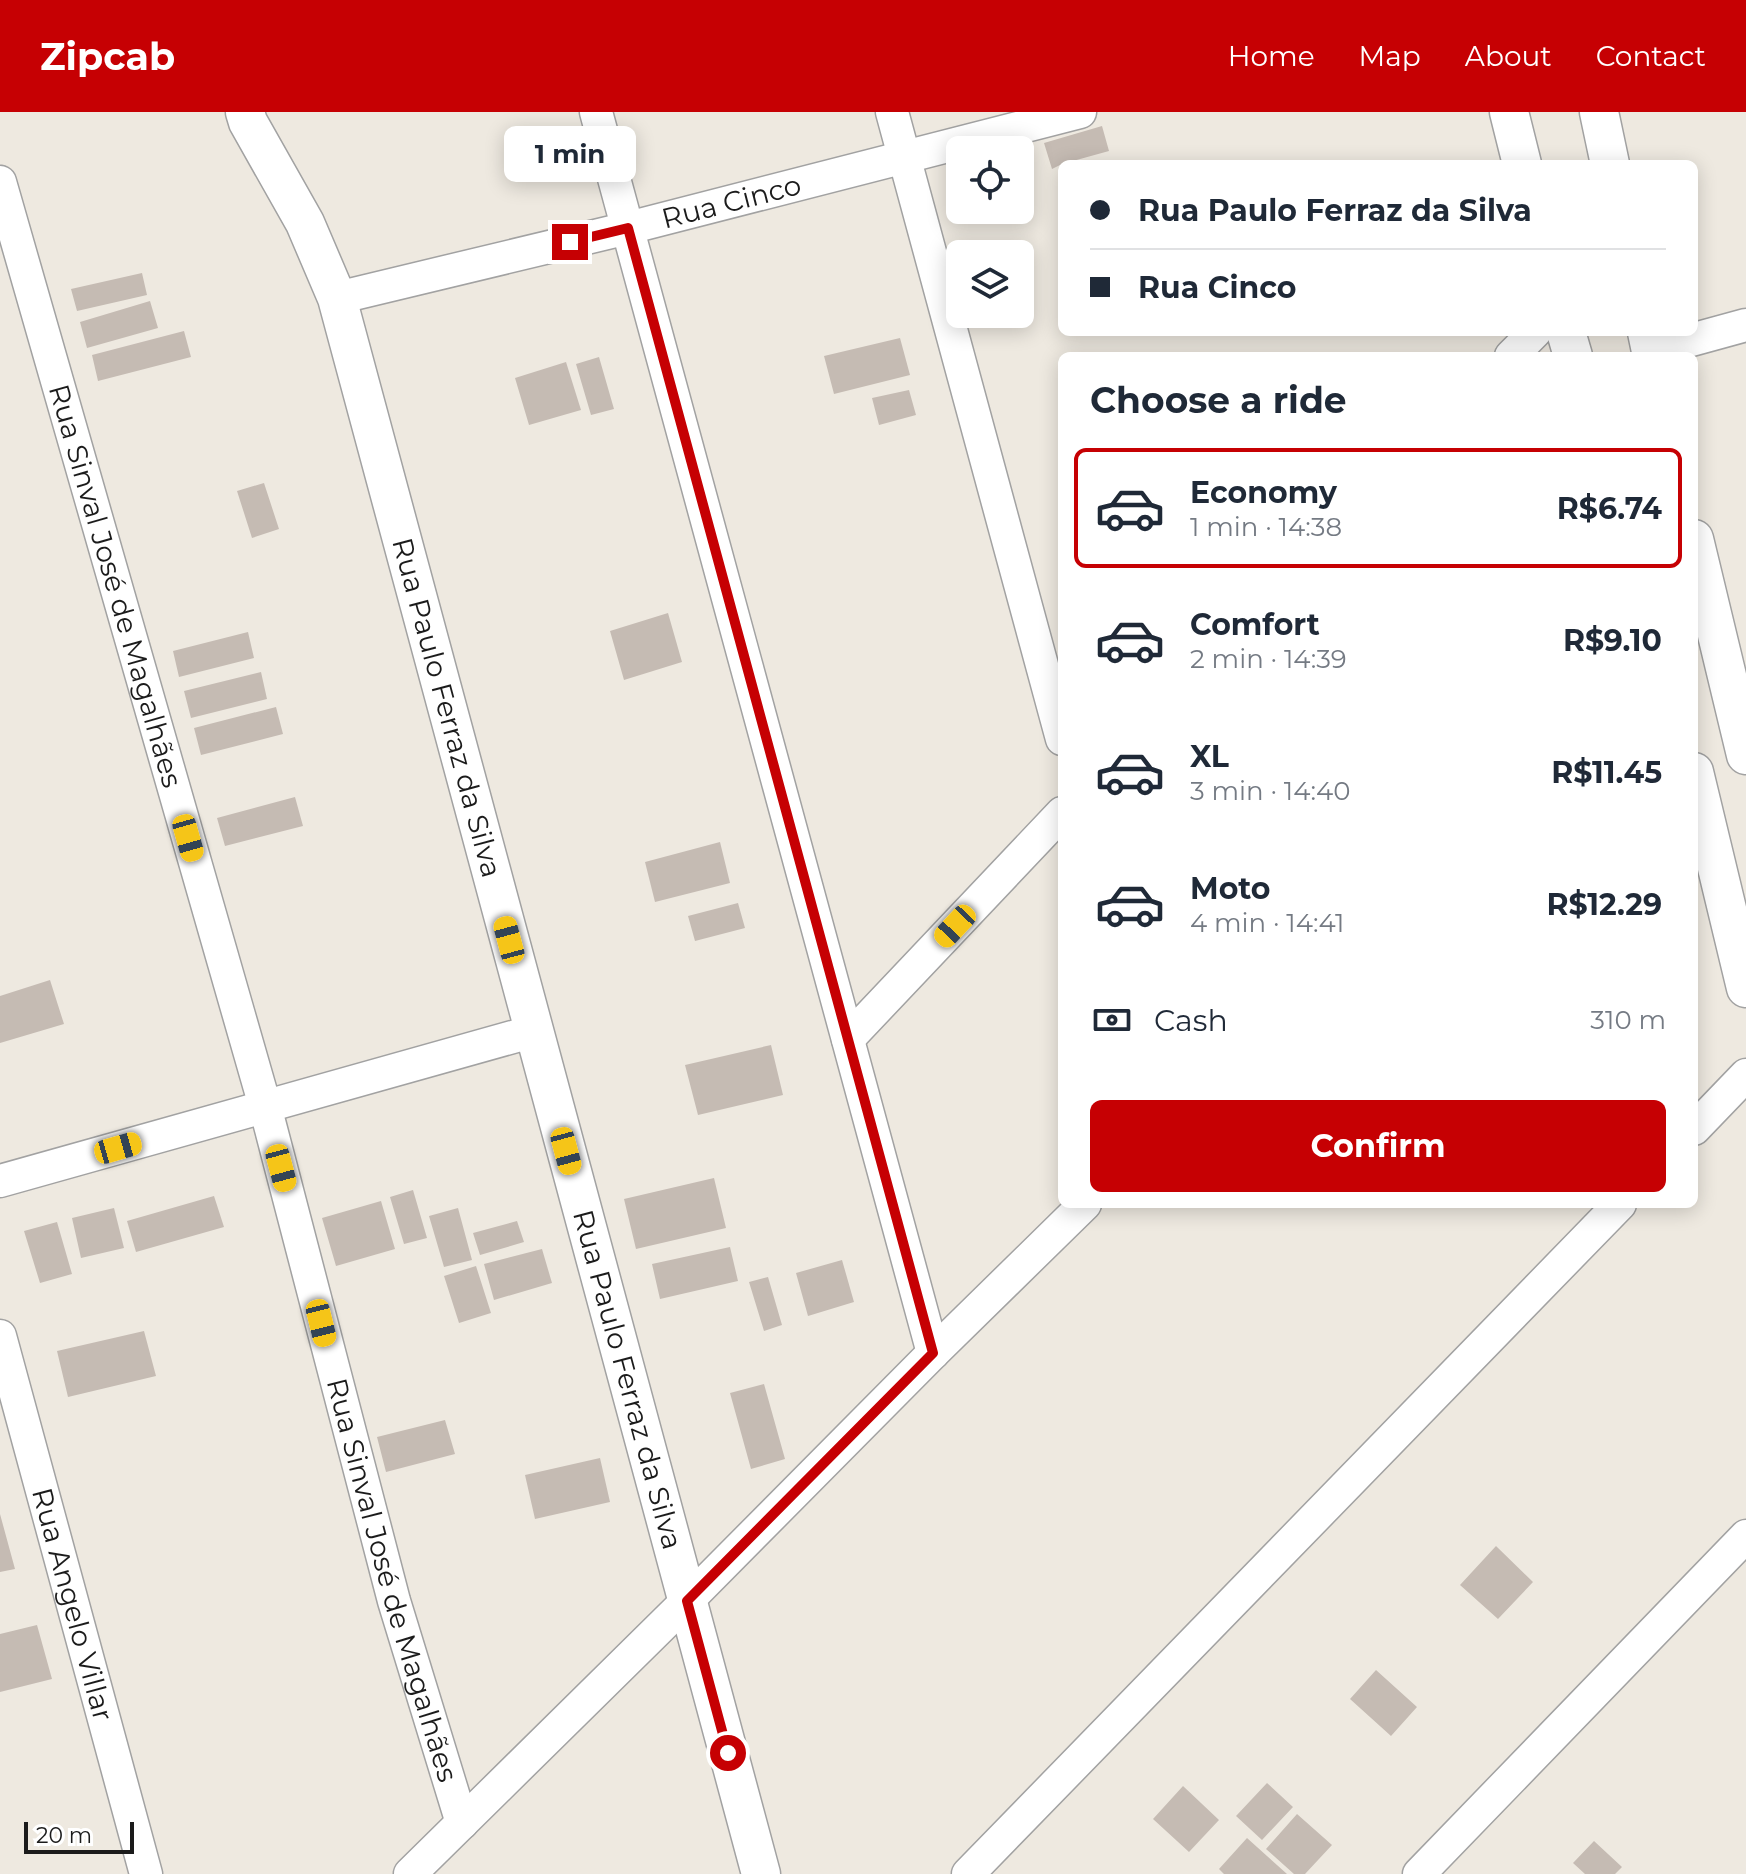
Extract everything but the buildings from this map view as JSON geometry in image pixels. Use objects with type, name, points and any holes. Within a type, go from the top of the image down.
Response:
[{"type":"street","name":"Rua Paulo Ferraz da Silva","points":[[245,112],[305,223],[337,298],[761,1874]]},
{"type":"street","points":[[596,112],[933,1353]]},
{"type":"street","points":[[892,112],[1058,724]]},
{"type":"street","name":"Rua Cinco","points":[[337,298],[628,228],[1080,112]]},
{"type":"street","points":[[1509,112],[1521,160]]},
{"type":"street","points":[[1599,112],[1609,160]]},
{"type":"street","name":"Rua Sinval José de Magalhães","points":[[0,182],[265,1106],[394,1601],[462,1823]]},
{"type":"street","points":[[1698,336],[1746,325]]},
{"type":"street","points":[[1515,352],[1531,336]]},
{"type":"street","points":[[1650,346],[1696,336]]},
{"type":"street","points":[[1698,576],[1704,631],[1746,755]]},
{"type":"street","points":[[1698,789],[1746,988]]},
{"type":"street","points":[[848,1039],[1058,817]]},
{"type":"street","points":[[0,1181],[534,1031]]},
{"type":"street","points":[[1698,1125],[1746,1075]]},
{"type":"street","points":[[410,1874],[1081,1208]]},
{"type":"street","points":[[968,1874],[1616,1208]]},
{"type":"street","name":"Rua Angelo Villar","points":[[0,1336],[146,1874]]},
{"type":"street","points":[[1419,1874],[1746,1536]]},
{"type":"route","points":[[570,242],[628,228],[933,1353],[687,1601],[728,1753]]}]
